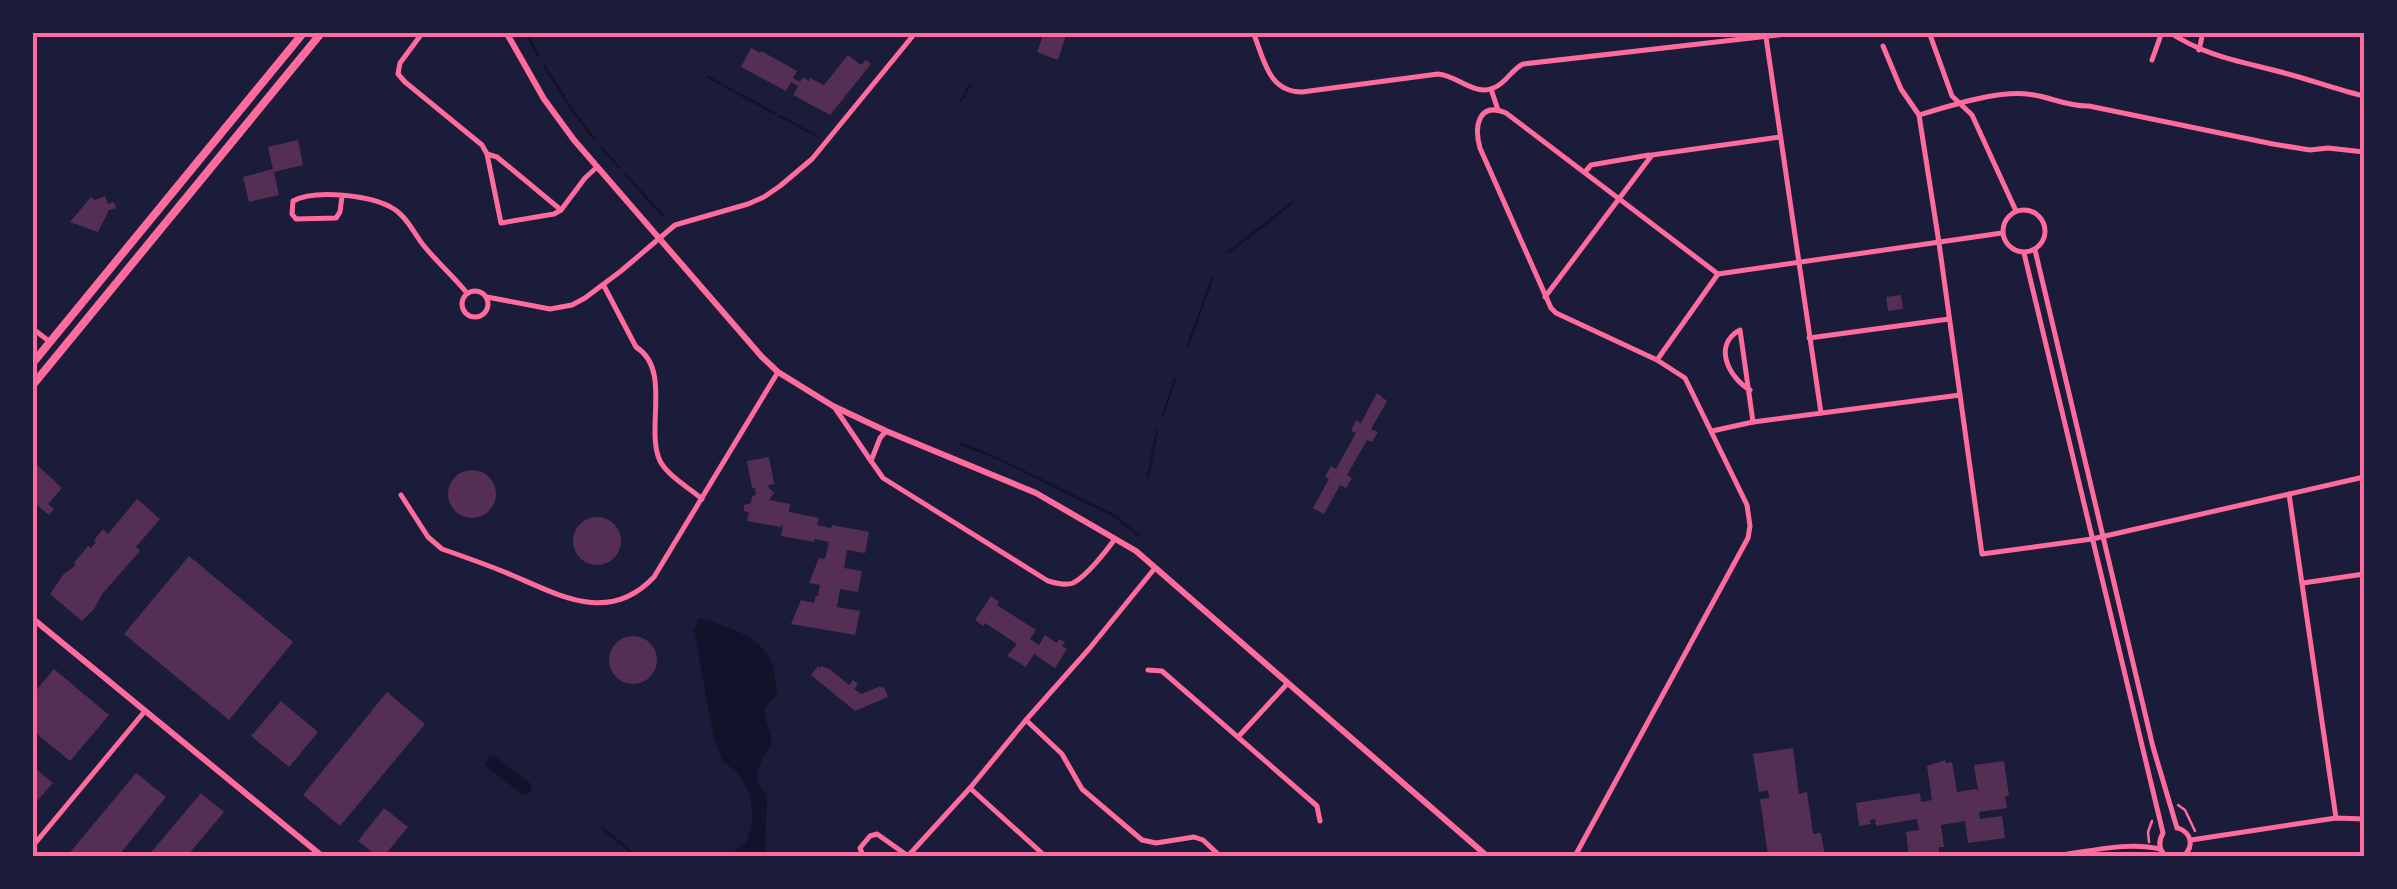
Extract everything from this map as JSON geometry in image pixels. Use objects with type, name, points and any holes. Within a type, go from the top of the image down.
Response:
[{"type":"main road","points":[[32,364],[304,32]]},
{"type":"main road","points":[[32,386],[322,32]]},
{"type":"main road","points":[[506,32],[551,109],[597,167],[778,372],[833,406],[886,431],[1036,493],[1136,551],[1487,856]]},
{"type":"main road","points":[[32,618],[322,856]]},
{"type":"street","points":[[423,32],[400,63],[398,74],[482,144],[500,223],[554,214],[597,167]]},
{"type":"street","points":[[486,298],[550,309],[572,305],[604,284],[675,225],[764,197],[819,151],[916,32]]},
{"type":"street","points":[[1253,32],[1275,82],[1286,90],[1302,92],[1438,74],[1475,89],[1491,89],[1523,64],[1804,32]]},
{"type":"street","points":[[1929,32],[1952,96],[1972,115],[2016,211]]},
{"type":"street","points":[[2152,60],[2165,32],[2199,50],[2364,96]]},
{"type":"street","points":[[2199,50],[2203,32]]},
{"type":"street","points":[[1766,37],[1820,413]]},
{"type":"street","points":[[1883,46],[1918,115],[1982,554],[2103,536],[2364,477]]},
{"type":"street","points":[[1491,89],[1498,110],[1718,274],[2002,232]]},
{"type":"street","points":[[1918,115],[2009,94],[2026,94],[2273,144],[2364,152]]},
{"type":"street","points":[[1498,110],[1487,111],[1478,123],[1478,141],[1544,297],[1556,313],[1658,360],[1685,378],[1747,504],[1750,526],[1748,538],[1576,856]]},
{"type":"street","points":[[1585,172],[1591,164],[1780,138]]},
{"type":"street","points":[[487,154],[497,157],[560,210]]},
{"type":"street","points":[[1544,297],[1652,155]]},
{"type":"street","points":[[342,196],[336,218],[304,220],[292,214],[293,201],[298,198],[342,196],[354,197],[394,209],[467,293]]},
{"type":"street","points":[[2016,211],[2035,212],[2042,219],[2045,236],[2034,250],[2016,251],[2008,246],[2002,232],[2005,222],[2016,211]]},
{"type":"street","points":[[2034,250],[2154,747],[2178,828]]},
{"type":"street","points":[[2024,252],[2164,834]]},
{"type":"street","points":[[1658,360],[1718,274]]},
{"type":"street","points":[[604,284],[652,373],[657,397],[659,458],[676,479],[702,499]]},
{"type":"street","points":[[476,290],[486,298],[486,310],[480,316],[472,316],[463,308],[462,300],[467,293],[476,290]]},
{"type":"street","points":[[1809,338],[1948,319]]},
{"type":"street","points":[[32,328],[50,342]]},
{"type":"street","points":[[1750,390],[1738,383],[1724,352],[1724,346],[1740,330],[1746,360],[1750,390],[1753,422]]},
{"type":"street","points":[[402,495],[428,537],[442,549],[571,599],[600,604],[619,601],[654,578],[778,372]]},
{"type":"street","points":[[1712,431],[1753,422],[1960,395]]},
{"type":"street","points":[[833,406],[882,478],[1048,581],[1073,583],[1115,539]]},
{"type":"street","points":[[870,461],[886,431]]},
{"type":"street","points":[[2289,494],[2336,818]]},
{"type":"street","points":[[862,856],[860,848],[877,834],[908,856],[1090,650],[1155,568]]},
{"type":"street","points":[[2304,582],[2364,574]]},
{"type":"street","points":[[1148,670],[1162,671],[1317,806],[1320,821]]},
{"type":"street","points":[[1238,737],[1288,683]]},
{"type":"street","points":[[32,847],[145,711]]},
{"type":"street","points":[[1026,720],[1062,754],[1082,790],[1142,840],[1156,843],[1194,837],[1220,856]]},
{"type":"street","points":[[970,788],[1045,856]]},
{"type":"street","points":[[2191,840],[2336,818],[2364,819]]},
{"type":"street","points":[[2166,856],[2160,841],[2170,829],[2178,828],[2191,840],[2184,856]]},
{"type":"street","points":[[2054,856],[2160,848]]},
{"type":"path","points":[[2149,848],[2152,816]]},
{"type":"shaded area","points":[[699,618],[747,636],[763,648],[772,665],[777,696],[770,701],[765,717],[772,743],[757,774],[767,795],[765,856],[728,856],[747,842],[753,819],[750,794],[737,772],[723,762],[714,739],[694,630]]},
{"type":"shaded area","points":[[490,756],[531,784],[527,795],[487,767]]},
{"type":"building","points":[[1044,32],[1067,32],[1058,60],[1037,52]]},
{"type":"building","points":[[751,48],[797,71],[793,78],[800,82],[803,77],[824,85],[848,55],[861,65],[866,60],[871,64],[830,115],[793,95],[798,86],[791,82],[786,91],[741,67]]},
{"type":"building","points":[[298,140],[303,165],[274,172],[279,195],[249,202],[243,177],[273,169],[268,147]]},
{"type":"building","points":[[105,196],[108,204],[114,202],[116,208],[109,210],[98,232],[70,222],[91,197],[95,200]]},
{"type":"building","points":[[1901,295],[1903,309],[1888,311],[1886,297]]},
{"type":"building","points":[[1377,393],[1387,401],[1371,429],[1378,432],[1372,442],[1367,440],[1347,475],[1352,478],[1346,488],[1340,485],[1324,514],[1313,508],[1329,479],[1325,477],[1331,466],[1336,469],[1356,433],[1351,431],[1356,420],[1361,423]]},
{"type":"building","points":[[769,457],[774,484],[768,485],[774,493],[769,500],[790,504],[789,512],[819,518],[817,525],[869,532],[865,553],[847,550],[844,568],[862,571],[858,592],[840,589],[837,607],[860,611],[855,635],[791,624],[801,600],[814,603],[818,596],[820,585],[809,583],[819,558],[825,559],[829,542],[781,536],[783,525],[747,521],[749,513],[744,511],[744,505],[756,495],[747,461]]},
{"type":"building","points":[[32,460],[62,488],[48,504],[54,509],[49,515],[32,501]]},
{"type":"building","points":[[472,470],[489,477],[496,494],[489,511],[472,518],[455,511],[448,494],[455,477]]},
{"type":"building","points":[[137,499],[160,519],[136,547],[140,551],[82,621],[50,594],[103,529],[108,534]]},
{"type":"building","points":[[597,517],[614,524],[621,541],[614,558],[597,565],[580,558],[573,541],[580,524]]},
{"type":"building","points":[[189,556],[293,642],[229,720],[124,634]]},
{"type":"building","points":[[991,596],[999,602],[997,605],[1036,630],[1030,639],[1039,645],[1045,635],[1057,643],[1059,639],[1065,642],[1062,646],[1067,649],[1055,668],[1034,654],[1026,667],[1007,656],[1017,644],[975,620]]},
{"type":"building","points":[[633,636],[650,643],[657,660],[650,677],[633,684],[616,677],[609,660],[616,643]]},
{"type":"building","points":[[818,666],[831,670],[849,685],[853,680],[858,684],[854,689],[861,694],[881,686],[888,697],[855,711],[811,675]]},
{"type":"building","points":[[54,669],[109,715],[70,761],[32,730],[32,695]]},
{"type":"building","points":[[387,692],[425,724],[340,826],[303,795]]},
{"type":"building","points":[[281,701],[318,732],[289,767],[251,736]]},
{"type":"building","points":[[1793,748],[1799,794],[1807,792],[1813,834],[1821,833],[1825,856],[1768,856],[1760,799],[1769,798],[1768,790],[1759,792],[1753,754]]},
{"type":"building","points":[[1945,760],[1952,762],[1957,792],[1978,791],[1974,765],[2004,761],[2007,808],[1979,812],[1980,819],[2002,816],[2005,838],[1968,843],[1965,821],[1941,825],[1944,847],[1939,847],[1939,853],[1909,856],[1906,832],[1919,830],[1917,819],[1876,826],[1875,819],[1859,826],[1856,803],[1920,793],[1921,802],[1932,800],[1927,766]]},
{"type":"building","points":[[32,766],[53,783],[32,807]]},
{"type":"building","points":[[136,773],[166,797],[119,855],[67,856]]},
{"type":"building","points":[[201,793],[224,812],[187,856],[148,856]]},
{"type":"building","points":[[384,808],[408,827],[384,856],[377,856],[358,841]]},
{"type":"waterway","points":[[526,32],[538,55]]},
{"type":"waterway","points":[[544,65],[595,140]]},
{"type":"waterway","points":[[708,77],[774,113]]},
{"type":"waterway","points":[[961,101],[970,85]]},
{"type":"waterway","points":[[780,116],[817,136]]},
{"type":"waterway","points":[[601,147],[619,167]]},
{"type":"waterway","points":[[626,175],[663,216]]},
{"type":"waterway","points":[[1229,252],[1292,203]]},
{"type":"waterway","points":[[1188,345],[1212,279]]},
{"type":"waterway","points":[[1163,415],[1175,379]]},
{"type":"waterway","points":[[1148,477],[1157,431]]},
{"type":"waterway","points":[[961,444],[1113,515],[1140,536]]},
{"type":"waterway","points":[[602,828],[636,856]]}]
